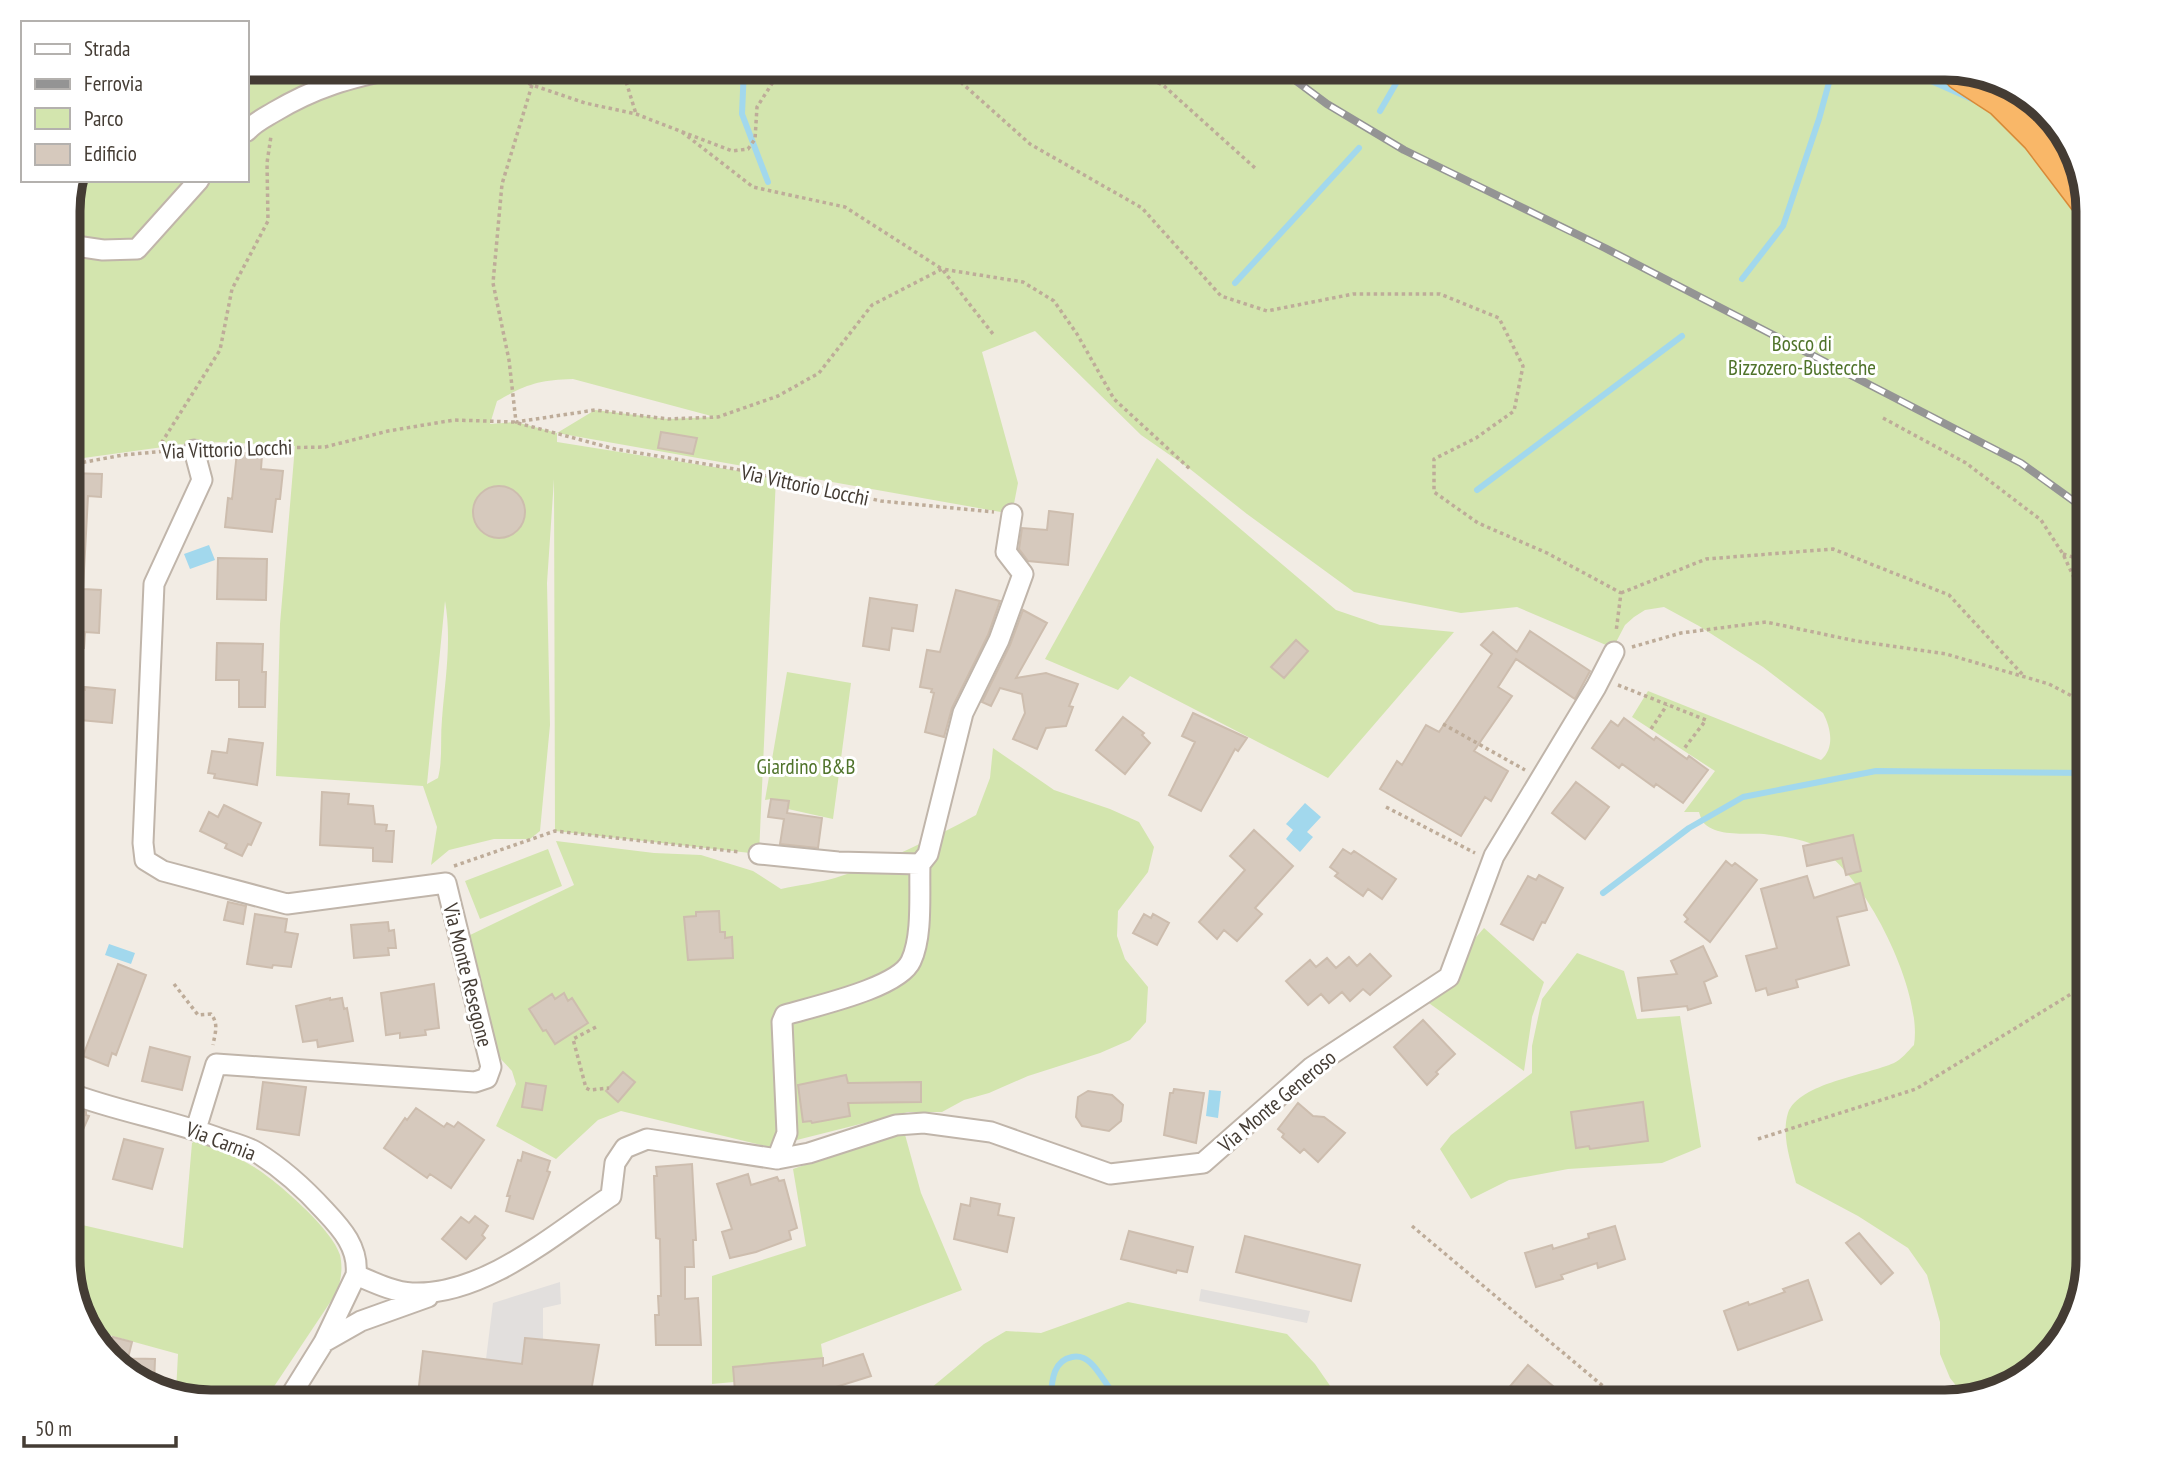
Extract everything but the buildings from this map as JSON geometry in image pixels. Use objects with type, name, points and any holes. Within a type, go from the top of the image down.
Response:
[{"type":"highway","points":[[1989,88],[2039,136],[2073,180]]},
{"type":"street","points":[[248,130],[293,100],[341,80]]},
{"type":"street","points":[[81,246],[103,250],[136,249],[197,182]]},
{"type":"street","name":"Via Monte Resegone","points":[[194,450],[202,480],[154,584],[145,860],[163,871],[287,904],[446,883],[491,1067],[487,1078],[475,1082],[216,1064]]},
{"type":"street","points":[[777,1159],[787,1133],[782,1022],[785,1015],[885,984],[902,973],[911,962],[917,942],[920,864],[928,854],[962,713],[999,640],[1023,574],[1006,552],[1012,514]]},
{"type":"street","name":"Via Monte Generoso","points":[[324,1342],[361,1321],[479,1279],[513,1262],[611,1196],[615,1163],[620,1155],[625,1148],[647,1139],[777,1159],[809,1153],[896,1125],[924,1123],[991,1132],[1111,1174],[1203,1163],[1312,1067],[1449,977],[1492,862],[1614,652]]},
{"type":"street","points":[[759,854],[838,862],[920,864]]},
{"type":"street","points":[[196,1129],[216,1064]]},
{"type":"street","name":"Via Carnia","points":[[81,1097],[104,1106],[196,1129],[255,1152],[304,1188],[344,1231],[353,1251],[356,1275]]},
{"type":"street","name":"Via Monte Generoso","points":[[294,1390],[324,1342],[356,1275],[388,1288],[410,1293],[446,1290]]},
{"type":"path","points":[[522,80],[585,103],[636,114],[732,151],[748,149],[755,139],[757,107],[774,80]]},
{"type":"path","points":[[626,80],[636,114]]},
{"type":"path","points":[[958,80],[1030,144],[1142,208],[1221,296],[1267,311],[1353,294],[1440,294],[1499,318],[1523,366],[1514,411],[1476,438],[1434,459],[1434,492],[1478,523],[1547,553],[1621,593]]},
{"type":"path","points":[[1152,80],[1163,85],[1255,168]]},
{"type":"path","points":[[532,85],[502,184],[493,283],[509,360],[516,422],[595,410],[668,419],[718,417],[778,396],[818,373],[872,305],[942,269],[1023,282],[1054,301],[1077,334],[1114,399],[1190,469]]},
{"type":"path","points":[[163,450],[162,442],[220,350],[232,289],[268,221],[267,163],[274,112]]},
{"type":"path","points":[[682,132],[753,187],[845,207],[942,269],[993,334]]},
{"type":"path","points":[[1883,418],[1966,463],[2041,520],[2063,554],[2076,582]]},
{"type":"path","name":"Via Vittorio Locchi","points":[[81,463],[163,450],[325,447],[388,431],[454,420],[516,422],[615,449],[748,472],[881,501],[1012,514]]},
{"type":"path","points":[[1621,593],[1706,559],[1833,549],[1949,595],[2025,677]]},
{"type":"path","points":[[2063,554],[2076,558]]},
{"type":"path","points":[[1621,593],[1614,652],[1681,633],[1766,622],[1856,641],[1946,654],[2049,684],[2076,698]]},
{"type":"path","points":[[1600,678],[1706,720],[1683,750]]},
{"type":"path","points":[[1651,729],[1667,705]]},
{"type":"path","points":[[1443,724],[1539,778]]},
{"type":"path","points":[[1387,807],[1492,862]]},
{"type":"path","points":[[446,883],[452,867],[555,831],[759,854]]},
{"type":"path","points":[[174,984],[198,1015],[211,1014],[215,1018],[217,1025],[212,1051],[216,1064]]},
{"type":"path","points":[[1758,1139],[1916,1089],[2076,991]]},
{"type":"path","points":[[596,1027],[573,1039],[586,1088],[609,1088]]},
{"type":"path","points":[[1412,1226],[1608,1390]]},
{"type":"green space","name":"Bosco di Bizzozero-Bustecche","points":[[248,80],[1946,80],[1971,83],[2009,97],[2032,113],[2054,139],[2070,169],[2076,203],[2076,1260],[2067,1310],[2044,1346],[2032,1358],[1996,1381],[1959,1389],[1950,1378],[1940,1354],[1940,1322],[1927,1275],[1908,1248],[1858,1216],[1796,1183],[1787,1148],[1788,1113],[1805,1094],[1819,1087],[1902,1058],[1914,1045],[1914,1022],[1909,995],[1887,935],[1853,881],[1835,860],[1805,841],[1715,830],[1703,822],[1699,812],[1684,812],[1715,771],[1632,717],[1648,691],[1821,760],[1828,750],[1830,738],[1823,713],[1763,667],[1664,607],[1645,610],[1634,617],[1625,625],[1613,648],[1517,607],[1461,613],[1354,592],[1141,435],[1035,331],[982,352],[1018,483],[1012,514],[557,433],[557,442],[776,477],[759,854],[555,831],[554,479],[547,583],[550,725],[540,831],[530,839],[494,839],[449,850],[431,865],[437,827],[423,786],[276,776],[280,624],[295,446],[220,442],[185,444],[81,458],[82,194],[84,182],[248,182]],"holes":[[[573,379],[715,417],[668,419],[595,410],[557,433],[516,422],[490,424],[497,401],[534,384]],[[445,601],[448,646],[440,764],[438,778],[427,784]]]},
{"type":"green space","points":[[1157,458],[1336,610],[1380,625],[1454,632],[1328,778],[1130,676],[1118,690],[1045,659]]},
{"type":"green space","name":"Giardino B&B","points":[[787,672],[851,683],[833,819],[788,809],[788,801],[765,800]]},
{"type":"green space","points":[[993,748],[1054,790],[1139,822],[1154,847],[1148,872],[1118,911],[1117,936],[1125,959],[1148,987],[1146,1022],[1130,1040],[964,1100],[942,1112],[908,1112],[769,1147],[621,1111],[598,1120],[556,1159],[496,1126],[516,1084],[512,1071],[497,1055],[468,936],[574,885],[556,841],[654,853],[701,855],[753,871],[781,889],[822,881],[889,858],[976,815],[990,778]]},
{"type":"green space","points":[[548,849],[562,886],[480,919],[465,881]]},
{"type":"green space","points":[[1484,928],[1544,982],[1532,1017],[1524,1071],[1426,1001],[1444,991],[1463,968],[1471,943]]},
{"type":"green space","points":[[1577,953],[1624,971],[1637,1019],[1680,1016],[1701,1147],[1662,1163],[1568,1169],[1509,1180],[1471,1199],[1440,1149],[1451,1135],[1532,1073],[1532,1046],[1542,999]]},
{"type":"green space","points":[[904,1131],[921,1193],[962,1290],[821,1344],[823,1358],[733,1367],[734,1382],[712,1384],[712,1276],[806,1246],[793,1169]]},
{"type":"green space","points":[[196,1140],[225,1152],[276,1183],[316,1220],[340,1255],[341,1274],[337,1292],[272,1390],[212,1390],[176,1386],[178,1354],[104,1334],[90,1310],[81,1268],[81,1225],[183,1248],[192,1143]]},
{"type":"green space","points":[[1128,1302],[1287,1334],[1315,1364],[1333,1390],[929,1390],[984,1344],[1006,1331],[1041,1333]]},
{"type":"shaded area","points":[[560,1282],[561,1304],[543,1308],[543,1339],[525,1338],[522,1364],[486,1359],[493,1303]]},
{"type":"shaded area","points":[[1201,1289],[1310,1311],[1307,1323],[1199,1301]]},
{"type":"water","points":[[209,545],[215,560],[190,569],[184,554]]},
{"type":"water","points":[[1305,803],[1321,817],[1307,832],[1313,837],[1300,852],[1286,839],[1293,830],[1286,824]]},
{"type":"water","points":[[109,944],[135,953],[131,964],[105,955]]},
{"type":"water","points":[[1209,1090],[1221,1091],[1218,1118],[1206,1116]]},
{"type":"waterway","points":[[743,80],[742,114],[768,182]]},
{"type":"waterway","points":[[1380,111],[1398,80]]},
{"type":"waterway","points":[[1742,279],[1783,226],[1830,80]]},
{"type":"waterway","points":[[1929,80],[1974,100]]},
{"type":"waterway","points":[[1235,283],[1359,148]]},
{"type":"waterway","points":[[1477,490],[1682,336]]},
{"type":"waterway","points":[[1603,893],[1689,828],[1743,797],[1876,771],[2076,773]]},
{"type":"waterway","points":[[1051,1390],[1056,1369],[1065,1359],[1072,1357],[1087,1360],[1111,1390]]},
{"type":"railway","points":[[1295,80],[1327,104],[1404,150],[1605,248],[2021,463],[2076,503]]}]
